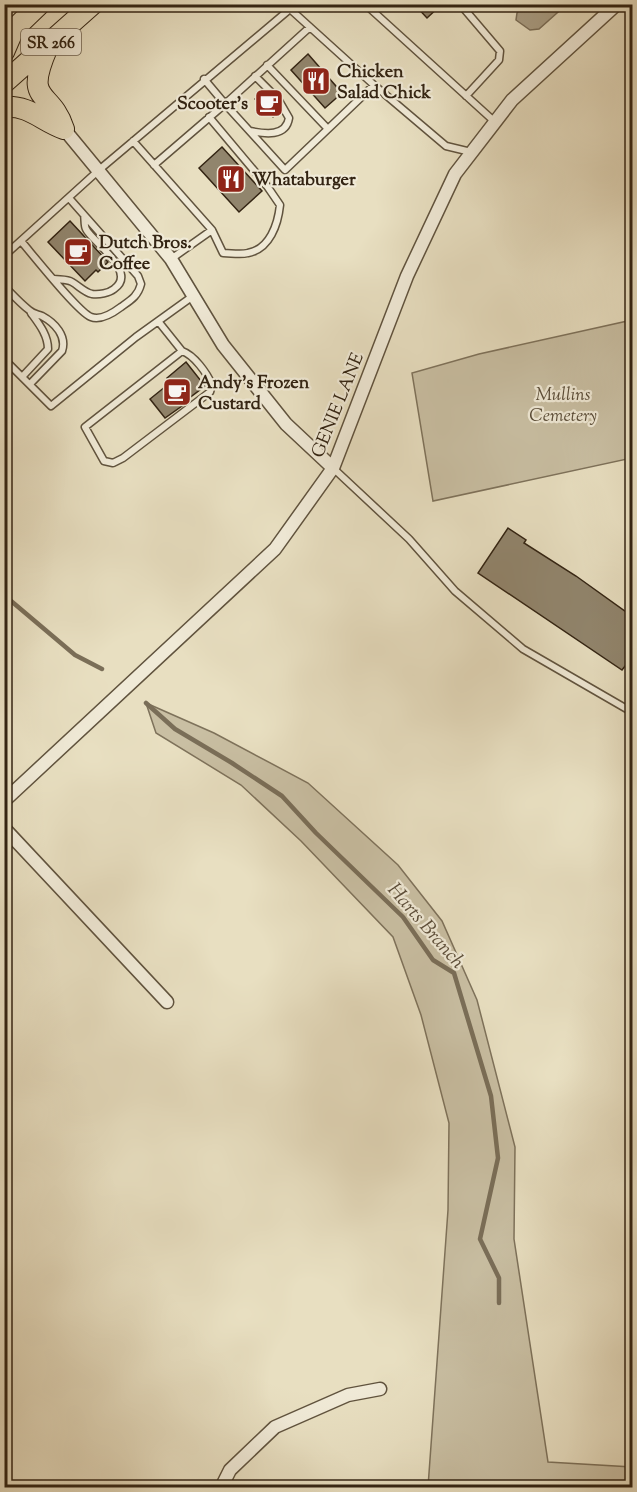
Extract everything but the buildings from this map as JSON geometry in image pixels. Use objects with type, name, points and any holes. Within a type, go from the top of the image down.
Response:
[{"type":"main road","name":"SR 266","points":[[4,23],[24,4]]},
{"type":"main road","points":[[4,52],[14,29],[40,4]]},
{"type":"main road","name":"SR 266","points":[[6,75],[49,44],[93,4]]},
{"type":"main road","points":[[49,44],[39,66],[37,84],[44,99],[60,118],[64,129]]},
{"type":"main road","points":[[6,75],[39,116]]},
{"type":"main road","points":[[4,107],[27,108],[51,124],[64,129]]},
{"type":"street","name":"GENIE LANE","points":[[4,801],[275,549],[333,468],[407,276],[455,174],[512,100],[617,4]]},
{"type":"street","points":[[64,129],[171,259],[223,345],[286,424],[333,468]]},
{"type":"street","points":[[4,828],[167,1002]]},
{"type":"street","points":[[221,1488],[230,1470],[275,1426],[348,1395],[380,1389]]},
{"type":"lane","points":[[365,4],[495,122]]},
{"type":"lane","points":[[460,4],[500,51],[499,60],[466,96]]},
{"type":"lane","points":[[4,256],[204,79],[292,7],[310,27],[374,85],[446,146],[471,152]]},
{"type":"lane","points":[[154,165],[310,27]]},
{"type":"lane","points":[[267,65],[327,129]]},
{"type":"lane","points":[[249,131],[262,134],[281,131],[288,125],[289,118],[278,99],[255,76]]},
{"type":"lane","points":[[204,79],[285,170],[374,85]]},
{"type":"lane","points":[[133,141],[212,230],[223,253],[248,253],[267,243],[278,223],[280,205],[267,186],[209,117]]},
{"type":"lane","points":[[21,241],[89,317],[97,318],[113,313],[138,294],[141,284],[138,276],[69,198]]},
{"type":"lane","points":[[54,279],[71,280],[85,292],[93,294],[104,293],[116,288],[120,282],[116,261],[86,229],[84,215]]},
{"type":"lane","points":[[171,259],[212,230]]},
{"type":"lane","points":[[4,286],[31,313],[48,342],[48,349],[22,377]]},
{"type":"lane","points":[[4,359],[51,406],[193,296]]},
{"type":"lane","points":[[30,384],[62,351],[64,344],[58,330],[42,316],[31,313]]},
{"type":"lane","points":[[158,321],[182,351],[189,354],[209,378],[212,385],[210,392],[114,463],[104,461],[86,427],[182,351]]},
{"type":"lane","points":[[333,468],[409,539],[454,591],[523,649],[633,712]]},
{"type":"green space","name":"Mullins Cemetery","points":[[632,320],[632,458],[433,501],[412,373],[479,354]]},
{"type":"green space","points":[[146,703],[214,733],[308,783],[398,865],[442,921],[477,1000],[515,1147],[514,1239],[548,1462],[632,1467],[632,1487],[428,1487],[448,1210],[449,1123],[421,1015],[393,937],[301,841],[241,785],[156,733]]},
{"type":"shaded area","points":[[522,5],[566,5],[539,29],[530,30],[516,20]]},
{"type":"waterway","name":"Harts Branch","points":[[4,595],[75,655],[102,669]]},
{"type":"waterway","name":"Harts Branch","points":[[146,703],[175,729],[282,796],[316,833],[403,917],[433,960],[454,973],[491,1096],[498,1158],[480,1239],[499,1278],[499,1303]]},
{"type":"place","name":"Chicken Salad Chick","points":[[316,81]]},
{"type":"place","name":"Scooter's","points":[[269,103]]},
{"type":"place","name":"Whataburger","points":[[231,179]]},
{"type":"place","name":"Dutch Bros. Coffee","points":[[78,252]]},
{"type":"place","name":"Andy's Frozen Custard","points":[[177,392]]}]
